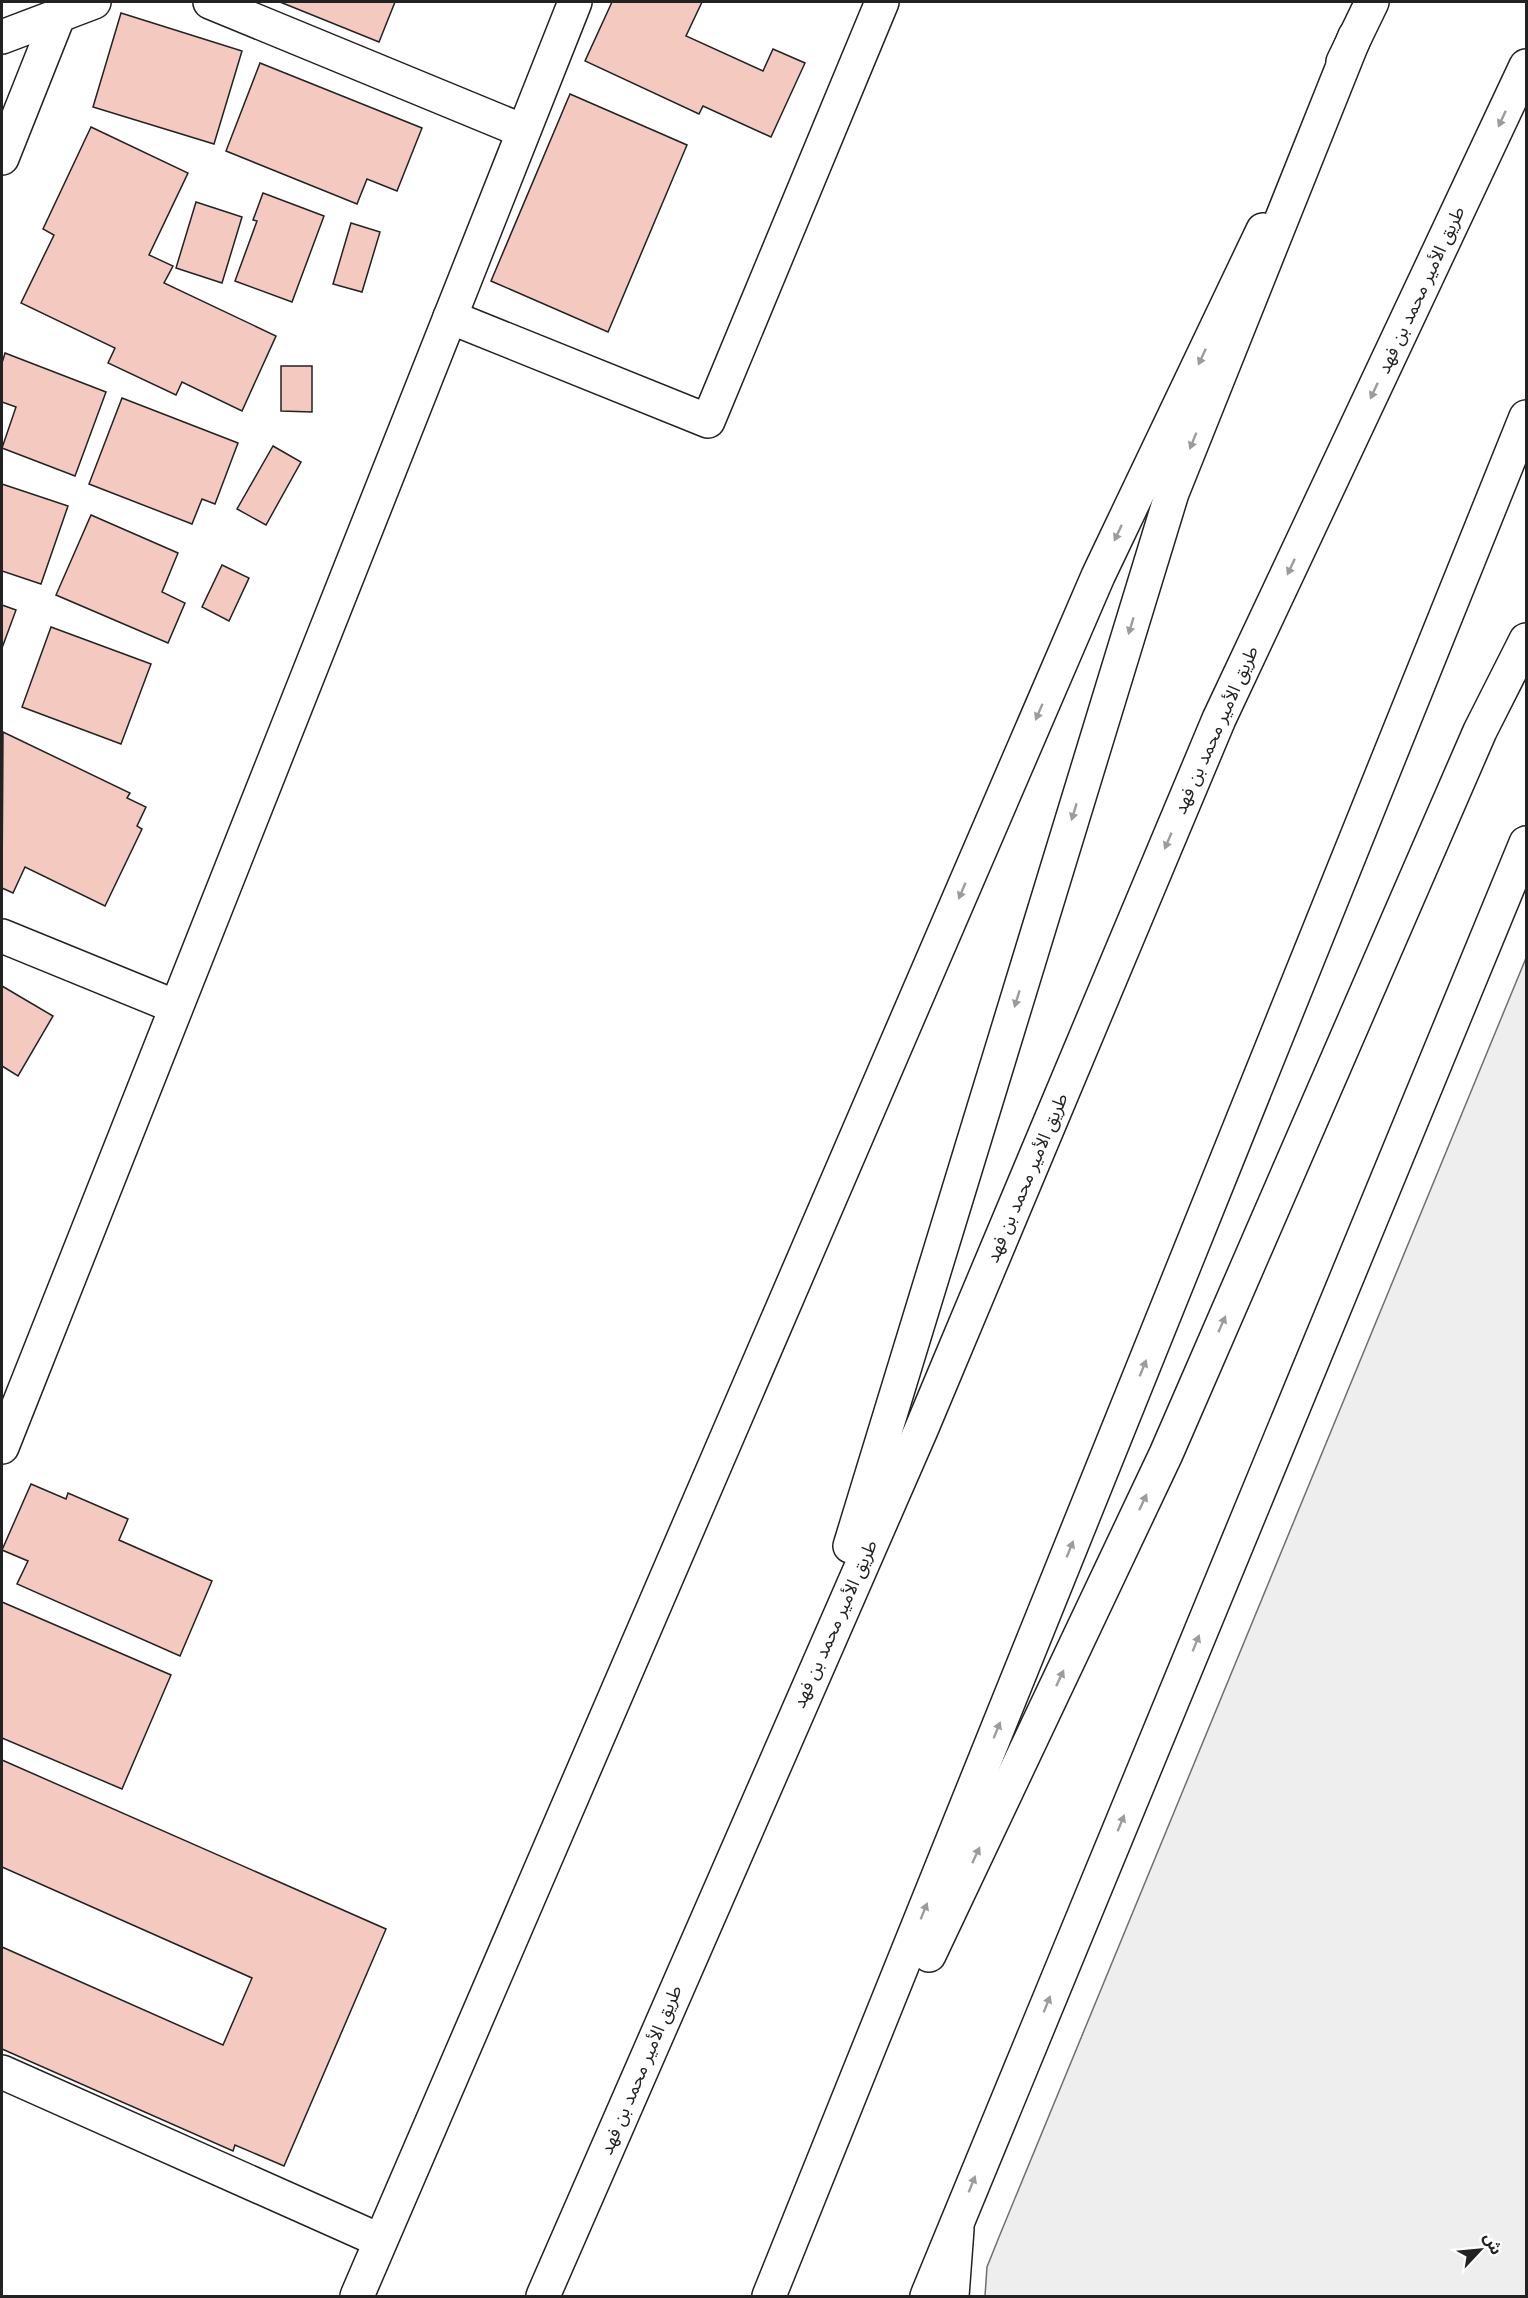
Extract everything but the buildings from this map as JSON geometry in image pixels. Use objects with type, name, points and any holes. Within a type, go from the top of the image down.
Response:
[{"type":"main road","points":[[2,37],[61,8],[94,2]]},
{"type":"main road","points":[[210,2],[523,132]]},
{"type":"main road","points":[[2,1447],[575,2]]},
{"type":"main road","points":[[450,317],[708,421],[882,2]]},
{"type":"main road","points":[[357,2296],[379,2240],[1098,576],[1372,2]]},
{"type":"main road","points":[[2,158],[61,8]]},
{"type":"main road","points":[[806,1692],[1172,493],[1355,36]]},
{"type":"main road","name":"طريق الأمير محمد بن فهد","points":[[543,2296],[921,1430],[1219,719],[1527,66]]},
{"type":"main road","points":[[775,2282],[1527,417]]},
{"type":"main road","points":[[775,2282],[1166,1454],[1480,731],[1527,640]]},
{"type":"main road","points":[[927,2296],[1527,843]]},
{"type":"main road","points":[[2,936],[176,1007]]},
{"type":"main road","points":[[2,2072],[379,2240]]},
{"type":"main road","points":[[952,2296],[958,2220]]},
{"type":"shaded area","points":[[1526,958],[1526,2296],[985,2296],[987,2267],[999,2237]]}]
